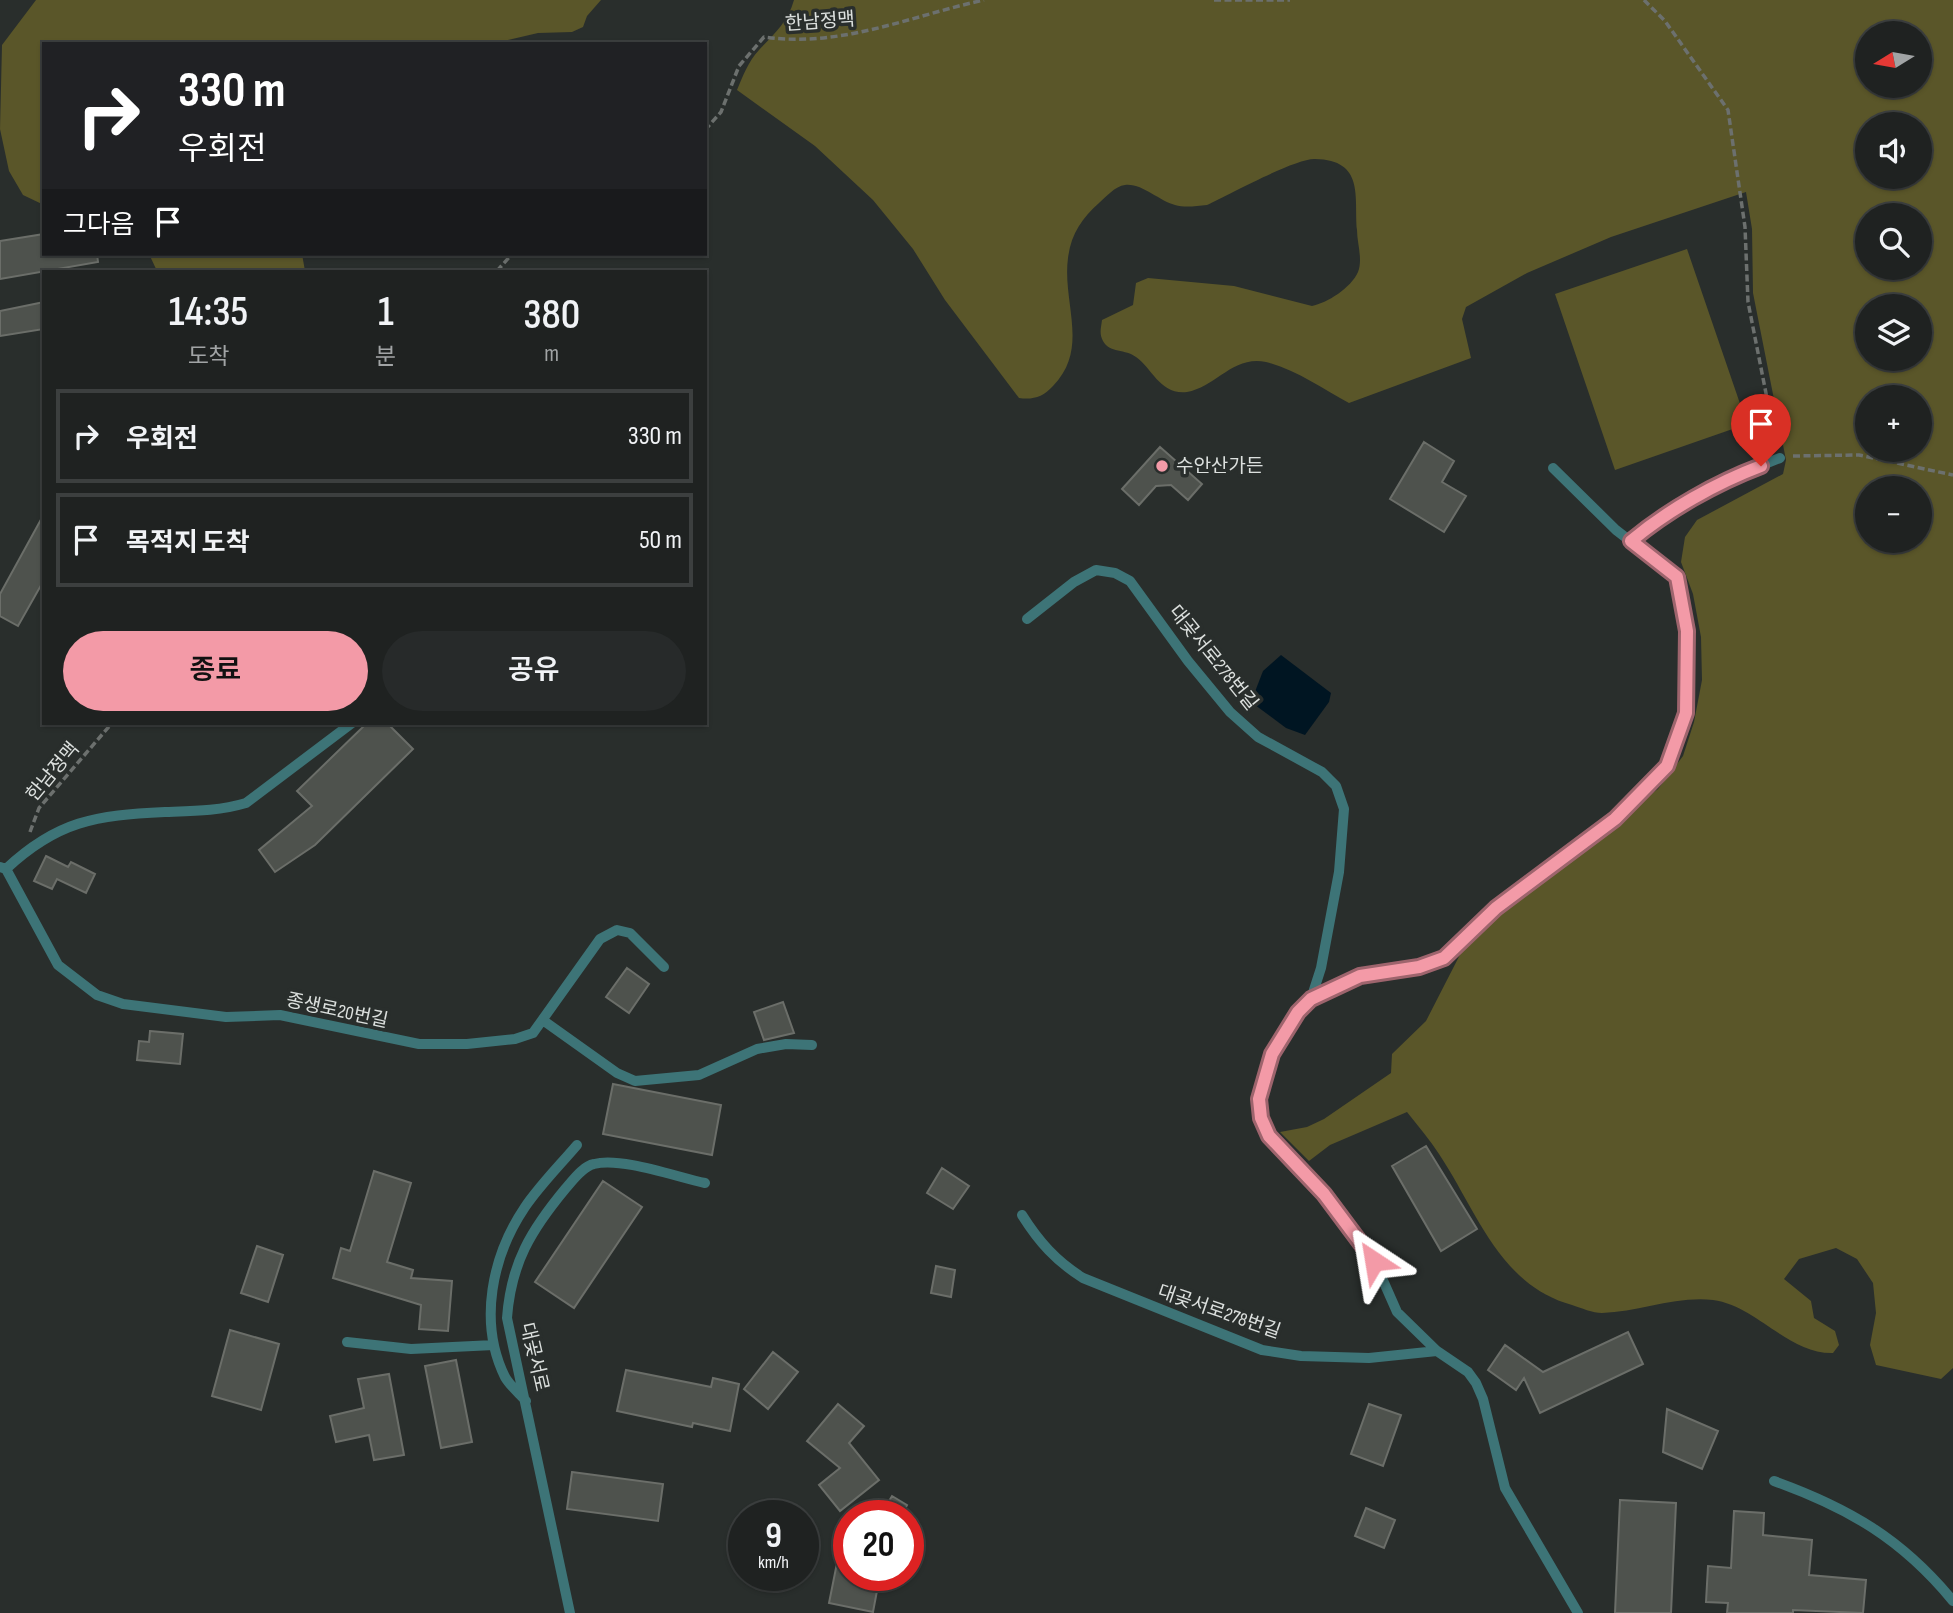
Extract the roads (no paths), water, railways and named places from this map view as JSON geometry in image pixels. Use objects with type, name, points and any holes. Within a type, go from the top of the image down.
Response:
[{"type":"lane","points":[[1631,541],[1656,521],[1743,472],[1780,458]]},
{"type":"lane","name":"대곶서로278번길","points":[[1553,468],[1631,541],[1677,577],[1687,631],[1686,713],[1667,766],[1615,819],[1496,908],[1444,958],[1419,967],[1360,976],[1311,999],[1293,1018],[1272,1054],[1259,1099],[1261,1118],[1269,1136],[1324,1194],[1359,1237],[1374,1261],[1397,1312],[1437,1351],[1468,1372],[1476,1383],[1483,1399],[1505,1488],[1578,1613]]},
{"type":"lane","name":"대곶서로278번길","points":[[1027,619],[1074,582],[1096,570],[1115,572],[1130,581],[1188,661],[1230,712],[1258,737],[1322,772],[1336,786],[1343,809],[1339,872],[1324,957],[1311,999]]},
{"type":"lane","name":"종생로20번길","points":[[349,725],[246,803],[225,809],[100,818],[67,826],[30,846],[3,868],[58,965],[97,995],[123,1004],[226,1017],[279,1015],[419,1044],[467,1044],[516,1039],[533,1033],[600,939],[617,930],[631,933],[664,967]]},
{"type":"lane","points":[[544,1020],[617,1073],[635,1081],[699,1075],[757,1049],[786,1044],[812,1045]]},
{"type":"lane","points":[[527,1402],[506,1379],[494,1345],[491,1303],[506,1241],[526,1207],[577,1145]]},
{"type":"lane","name":"대곶서로","points":[[570,1613],[507,1318],[509,1298],[521,1254],[531,1232],[575,1178],[592,1164],[614,1163],[705,1184]]},
{"type":"lane","name":"대곶서로278번길","points":[[1022,1215],[1038,1240],[1058,1262],[1083,1278],[1262,1350],[1301,1356],[1369,1357],[1437,1351]]},
{"type":"lane","points":[[347,1342],[411,1349],[494,1345]]},
{"type":"lane","points":[[1774,1481],[1840,1507],[1896,1541],[1953,1601]]},
{"type":"water","points":[[1281,655],[1331,693],[1329,702],[1305,735],[1286,728],[1251,702],[1263,671]]},
{"type":"place","name":"수안산가든","points":[[1162,466]]}]
